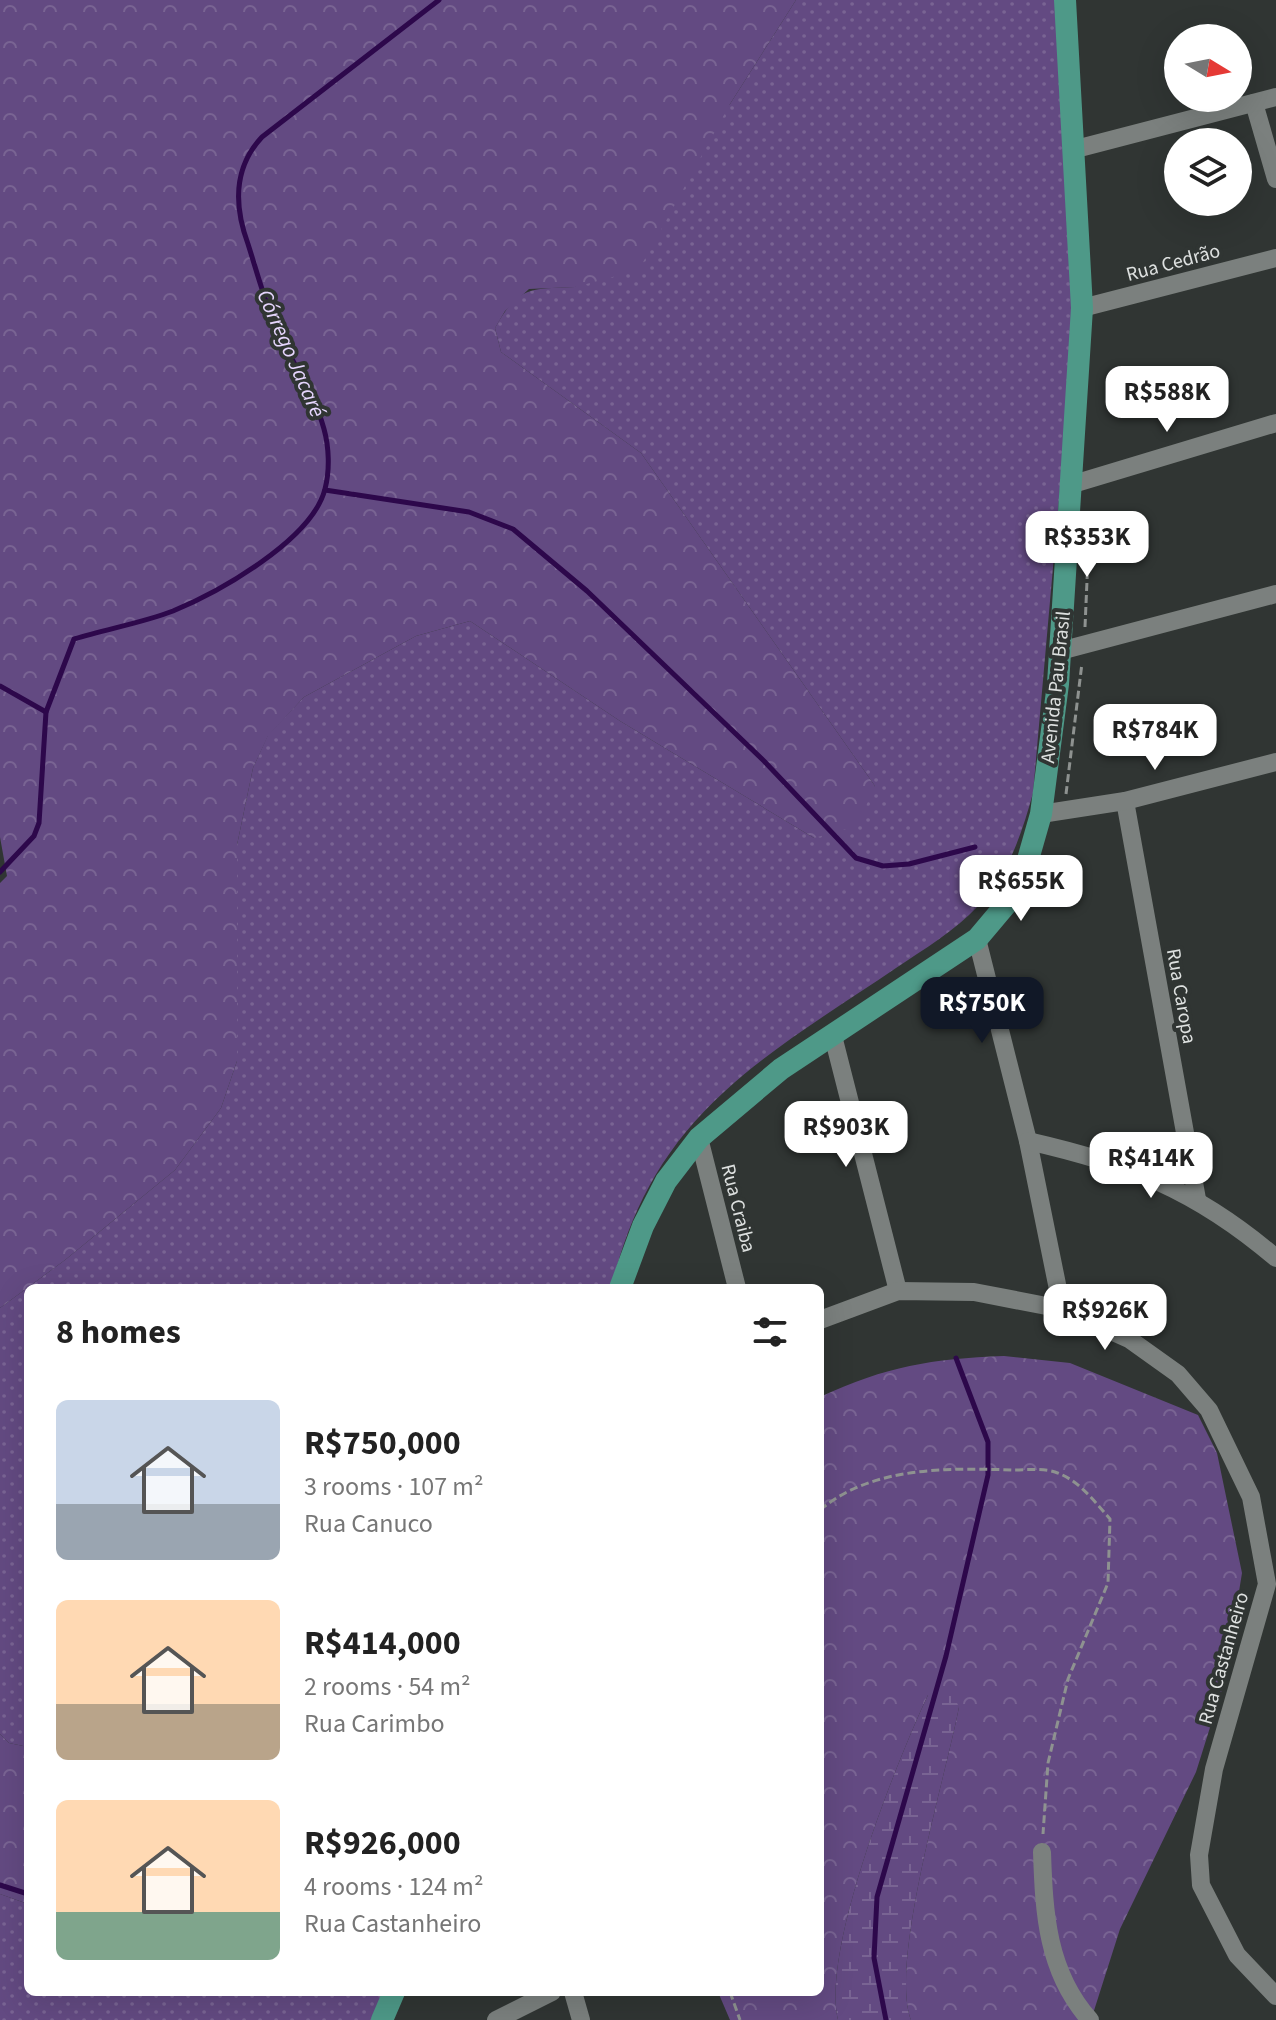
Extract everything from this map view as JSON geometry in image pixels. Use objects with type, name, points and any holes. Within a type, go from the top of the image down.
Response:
[{"type":"main road","name":"Avenida Pau Brasil","points":[[621,1284],[643,1226],[666,1181],[699,1138],[781,1069],[977,939],[1009,901],[1023,877],[1041,814],[1060,651],[1082,308],[1072,150],[1070,2]]},
{"type":"main road","points":[[382,2020],[392,1996]]},
{"type":"street","points":[[1072,150],[1276,97]]},
{"type":"street","points":[[1254,103],[1276,179]]},
{"type":"street","name":"Rua Cedrão","points":[[1082,308],[1276,258]]},
{"type":"street","points":[[1070,485],[1276,423]]},
{"type":"street","points":[[1060,651],[1276,594]]},
{"type":"street","points":[[1041,814],[1125,801],[1276,763]]},
{"type":"street","name":"Rua Caropa","points":[[1125,801],[1197,1199]]},
{"type":"street","points":[[977,939],[1028,1141],[1062,1309]]},
{"type":"street","points":[[833,1036],[898,1291]]},
{"type":"street","name":"Rua Craiba","points":[[699,1138],[736,1284]]},
{"type":"street","points":[[1028,1141],[1099,1157],[1144,1172],[1197,1199],[1242,1229],[1276,1258]]},
{"type":"street","name":"Rua Castanheiro","points":[[824,1319],[898,1291],[974,1292],[1062,1309],[1129,1339],[1178,1374],[1209,1410],[1251,1497],[1272,1584],[1214,1769],[1199,1855],[1201,1885],[1213,1915],[1237,1955],[1276,1996]]},
{"type":"street","points":[[1042,1852],[1044,1913],[1052,1957],[1079,2007],[1090,2020]]},
{"type":"street","points":[[496,2020],[544,1996]]},
{"type":"street","points":[[574,1996],[581,2020]]},
{"type":"path","points":[[1064,810],[1077,729],[1089,524]]},
{"type":"path","points":[[824,1506],[836,1496],[874,1480],[954,1468],[1054,1471],[1082,1487],[1110,1519],[1108,1583],[1068,1679],[1048,1763],[1042,1852]]},
{"type":"path","points":[[731,1996],[740,2020]]},
{"type":"green space","points":[[0,0],[796,0],[730,104],[639,270],[575,287],[529,289],[505,311],[495,328],[501,352],[641,453],[875,786],[857,826],[814,838],[620,721],[470,621],[416,636],[304,697],[268,736],[253,768],[237,845],[237,1061],[221,1108],[175,1170],[65,1260],[32,1284],[24,1284],[24,1290],[0,1308],[0,883],[7,876],[0,837]]},
{"type":"green space","points":[[796,0],[1060,0],[1075,319],[1033,793],[1006,868],[989,894],[959,924],[786,1042],[702,1113],[652,1181],[639,1206],[612,1284],[32,1284],[175,1170],[221,1108],[237,1061],[237,845],[253,768],[268,735],[304,697],[416,636],[470,621],[620,721],[814,838],[875,786],[641,453],[501,352],[495,328],[511,304],[528,292],[575,287],[730,104]]},
{"type":"green space","points":[[24,1290],[24,1746],[9,1743],[0,1734],[0,1308]]},
{"type":"green space","points":[[1004,1356],[1070,1363],[1198,1415],[1217,1453],[1242,1573],[1224,1683],[1196,1772],[1120,1929],[1091,2020],[911,2020],[906,1993],[913,1914],[959,1707],[928,1695],[881,1809],[851,1904],[840,1949],[836,1989],[838,2020],[730,2020],[720,1996],[824,1996],[824,1395],[888,1371],[954,1359]]},
{"type":"green space","points":[[950,1689],[959,1707],[922,1868],[907,1956],[906,1993],[911,2020],[838,2020],[836,1989],[840,1949],[881,1809],[928,1695]]},
{"type":"green space","points":[[0,1734],[9,1743],[24,1746],[24,1903],[0,1894]]},
{"type":"green space","points":[[0,1894],[24,1903],[24,1996],[383,1996],[371,2020],[0,2020]]},
{"type":"waterway","name":"Córrego Jacaré","points":[[0,872],[34,836],[39,823],[46,712],[74,639],[173,611],[214,591],[283,545],[317,508],[328,474],[326,436],[315,404],[277,330],[261,287],[240,216],[241,174],[252,149],[262,137],[439,0]]},
{"type":"waterway","points":[[325,490],[469,512],[513,529],[587,591],[764,761],[856,858],[883,866],[909,864],[975,847]]},
{"type":"waterway","points":[[0,686],[46,712]]},
{"type":"waterway","points":[[886,2020],[874,1958],[877,1897],[946,1656],[988,1475],[988,1442],[956,1358]]},
{"type":"waterway","points":[[0,1885],[24,1893]]}]
